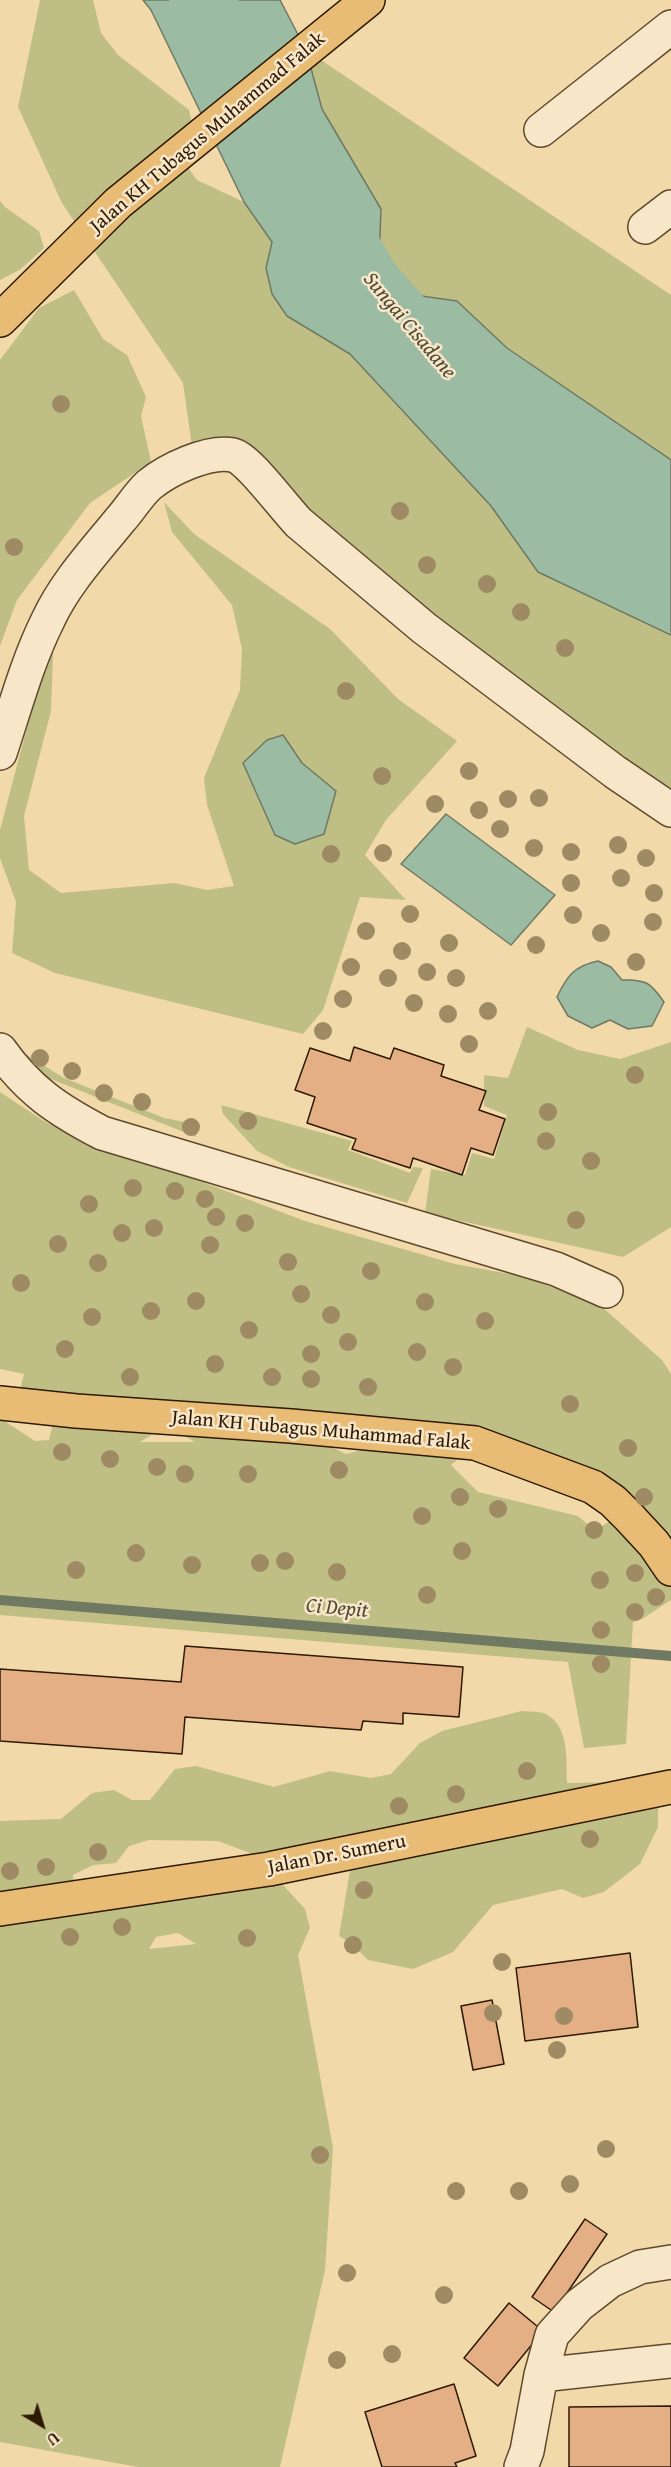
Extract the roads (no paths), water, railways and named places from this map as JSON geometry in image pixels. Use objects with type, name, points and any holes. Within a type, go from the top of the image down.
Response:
[{"type":"main road","name":"Jalan KH Tubagus Muhammad Falak","points":[[0,320],[118,202],[368,0]]},
{"type":"main road","name":"Jalan KH Tubagus Muhammad Falak","points":[[0,1403],[475,1443],[593,1487],[614,1501],[654,1544],[671,1569]]},
{"type":"main road","name":"Jalan Dr. Sumeru","points":[[0,1909],[280,1867],[671,1787]]},
{"type":"street","points":[[541,130],[671,27]]},
{"type":"street","points":[[645,227],[671,207]]},
{"type":"street","points":[[0,753],[36,645],[49,617],[87,562],[148,486],[167,472],[202,458],[233,455],[247,463],[299,523],[424,628],[615,772],[671,810]]},
{"type":"street","points":[[0,1050],[10,1065],[38,1093],[63,1113],[102,1132],[556,1269],[606,1291]]},
{"type":"street","points":[[521,2467],[527,2451],[541,2375],[552,2335],[579,2305],[610,2281],[640,2267],[671,2262]]},
{"type":"street","points":[[541,2375],[671,2361]]},
{"type":"water","points":[[143,0],[280,0],[306,50],[322,109],[381,209],[379,260],[400,293],[457,301],[507,348],[671,460],[671,635],[538,572],[491,506],[350,354],[287,316],[272,294],[266,268],[272,242],[244,202],[151,10]],"holes":[[[258,90],[342,236],[257,95]]]},
{"type":"water","points":[[283,735],[302,763],[336,791],[324,834],[295,844],[275,835],[243,763],[267,740]]},
{"type":"water","points":[[446,814],[555,895],[511,945],[401,864]]},
{"type":"water","points":[[598,961],[611,967],[622,980],[637,980],[655,990],[664,1002],[652,1026],[628,1029],[610,1020],[592,1028],[568,1016],[557,997],[572,973]]},
{"type":"waterway","name":"Sungai Cisadane","points":[[201,0],[369,283],[425,347]]},
{"type":"waterway","name":"Ci Depit","points":[[0,1600],[671,1656]]}]
